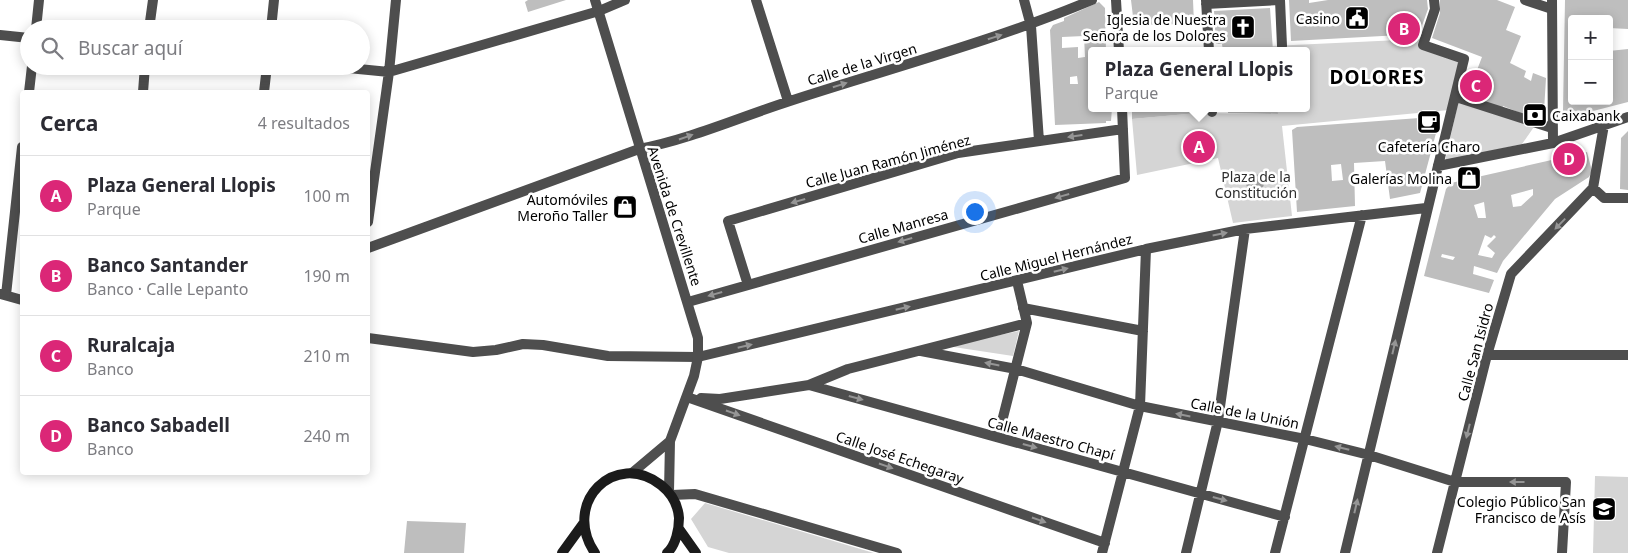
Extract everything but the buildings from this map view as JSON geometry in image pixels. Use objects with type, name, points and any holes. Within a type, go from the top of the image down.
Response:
[{"type":"main road","points":[[595,553],[587,541],[583,524],[586,505],[596,488],[613,477],[632,473],[652,478],[670,493],[678,512],[679,529],[667,553]]},
{"type":"main road","points":[[562,553],[583,524]]},
{"type":"main road","points":[[679,529],[696,553]]},
{"type":"street","points":[[37,20],[39,0]]},
{"type":"street","points":[[151,20],[153,0]]},
{"type":"street","points":[[272,20],[274,0]]},
{"type":"street","points":[[370,208],[389,72],[396,0]]},
{"type":"street","name":"Avenida de Crevillente","points":[[595,0],[639,150],[698,338],[698,357],[687,397],[670,441],[670,493]]},
{"type":"street","points":[[370,70],[389,72],[599,10],[624,0]]},
{"type":"street","points":[[756,0],[788,101]]},
{"type":"street","points":[[1024,0],[1031,26],[1039,141]]},
{"type":"street","name":"Calle de la Virgen","points":[[370,247],[639,150],[666,144],[788,101],[1031,26],[1092,0]]},
{"type":"street","points":[[1116,0],[1119,47]]},
{"type":"street","points":[[1209,47],[1206,2],[1279,0],[1282,46]]},
{"type":"street","points":[[1345,553],[1426,208],[1456,97],[1464,59],[1423,44],[1435,9],[1434,0]]},
{"type":"street","points":[[1525,0],[1552,5],[1553,143]]},
{"type":"street","points":[[0,35],[20,37]]},
{"type":"street","points":[[29,90],[31,75]]},
{"type":"street","points":[[143,90],[144,75]]},
{"type":"street","points":[[264,90],[266,75]]},
{"type":"street","points":[[1456,97],[1552,128]]},
{"type":"street","points":[[1122,112],[1123,129]]},
{"type":"street","points":[[1438,166],[1553,143],[1628,117]]},
{"type":"street","points":[[1604,125],[1593,188],[1604,198],[1628,198]]},
{"type":"street","name":"Calle Juan Ramón Jiménez","points":[[748,285],[728,221],[958,154],[1123,129]]},
{"type":"street","name":"Calle Manresa","points":[[688,302],[1125,178],[1123,129]]},
{"type":"street","points":[[20,162],[3,294],[20,299]]},
{"type":"street","name":"Calle San Isidro","points":[[1437,553],[1487,355],[1511,274],[1593,188]]},
{"type":"street","name":"Calle Miguel Hernández","points":[[370,338],[473,352],[523,344],[543,345],[587,354],[608,356],[698,357],[1146,249],[1245,229],[1426,208]]},
{"type":"street","points":[[1276,553],[1362,215]]},
{"type":"street","points":[[1186,553],[1218,422],[1245,229]]},
{"type":"street","points":[[1104,548],[1140,406],[1146,249]]},
{"type":"street","points":[[998,438],[1027,323],[1017,281]]},
{"type":"street","points":[[1023,308],[1143,331]]},
{"type":"street","points":[[687,397],[720,399],[809,385],[848,369],[1027,323]]},
{"type":"street","name":"Calle de la Unión","points":[[920,350],[1016,369],[1140,406],[1305,439],[1369,455],[1455,482],[1566,482],[1562,553]]},
{"type":"street","points":[[1487,355],[1628,355]]},
{"type":"street","name":"Calle Maestro Chapí","points":[[809,385],[1285,516]]},
{"type":"street","name":"Calle José Echegaray","points":[[687,397],[1104,548]]},
{"type":"street","name":"Avenida de Crevillente","points":[[632,473],[670,441]]},
{"type":"street","points":[[670,493],[695,494],[897,553]]},
{"type":"green space","name":"Plaza de la Constitución","points":[[1421,39],[1460,61],[1449,110],[1282,126],[1292,216],[1233,223],[1218,158],[1137,175],[1132,119],[1198,113],[1277,114],[1277,112],[1310,112],[1310,47],[1272,46]]},
{"type":"green space","points":[[1459,99],[1536,124],[1522,144],[1445,161]]},
{"type":"green space","points":[[1019,331],[1013,356],[947,346]]},
{"type":"green space","points":[[1595,476],[1628,477],[1628,553],[1593,553]]},
{"type":"green space","points":[[705,503],[874,553],[729,553],[708,547],[691,519]]},
{"type":"shaded area","points":[[1251,174],[1259,174],[1264,179],[1262,190],[1251,192],[1246,187],[1246,179]]},
{"type":"place","name":"Casino","points":[[1357,18]]},
{"type":"place","name":"Iglesia de Nuestra Señora de los Dolores","points":[[1243,27]]},
{"type":"place","name":"Banco Santander","points":[[1404,29]]},
{"type":"place","name":"Ruralcaja","points":[[1476,86]]},
{"type":"place","name":"Caixabank","points":[[1535,115]]},
{"type":"place","name":"Cafetería Charo","points":[[1429,122]]},
{"type":"place","name":"Plaza General Llopis","points":[[1199,147]]},
{"type":"place","name":"Banco Sabadell","points":[[1569,159]]},
{"type":"place","name":"Galerías Molina","points":[[1469,178]]},
{"type":"place","name":"Automóviles Meroño Taller","points":[[625,207]]},
{"type":"place","name":"Colegio Público San Francisco de Asís","points":[[1604,509]]},
{"type":"district","name":"DOLORES","points":[[1377,77]]}]
